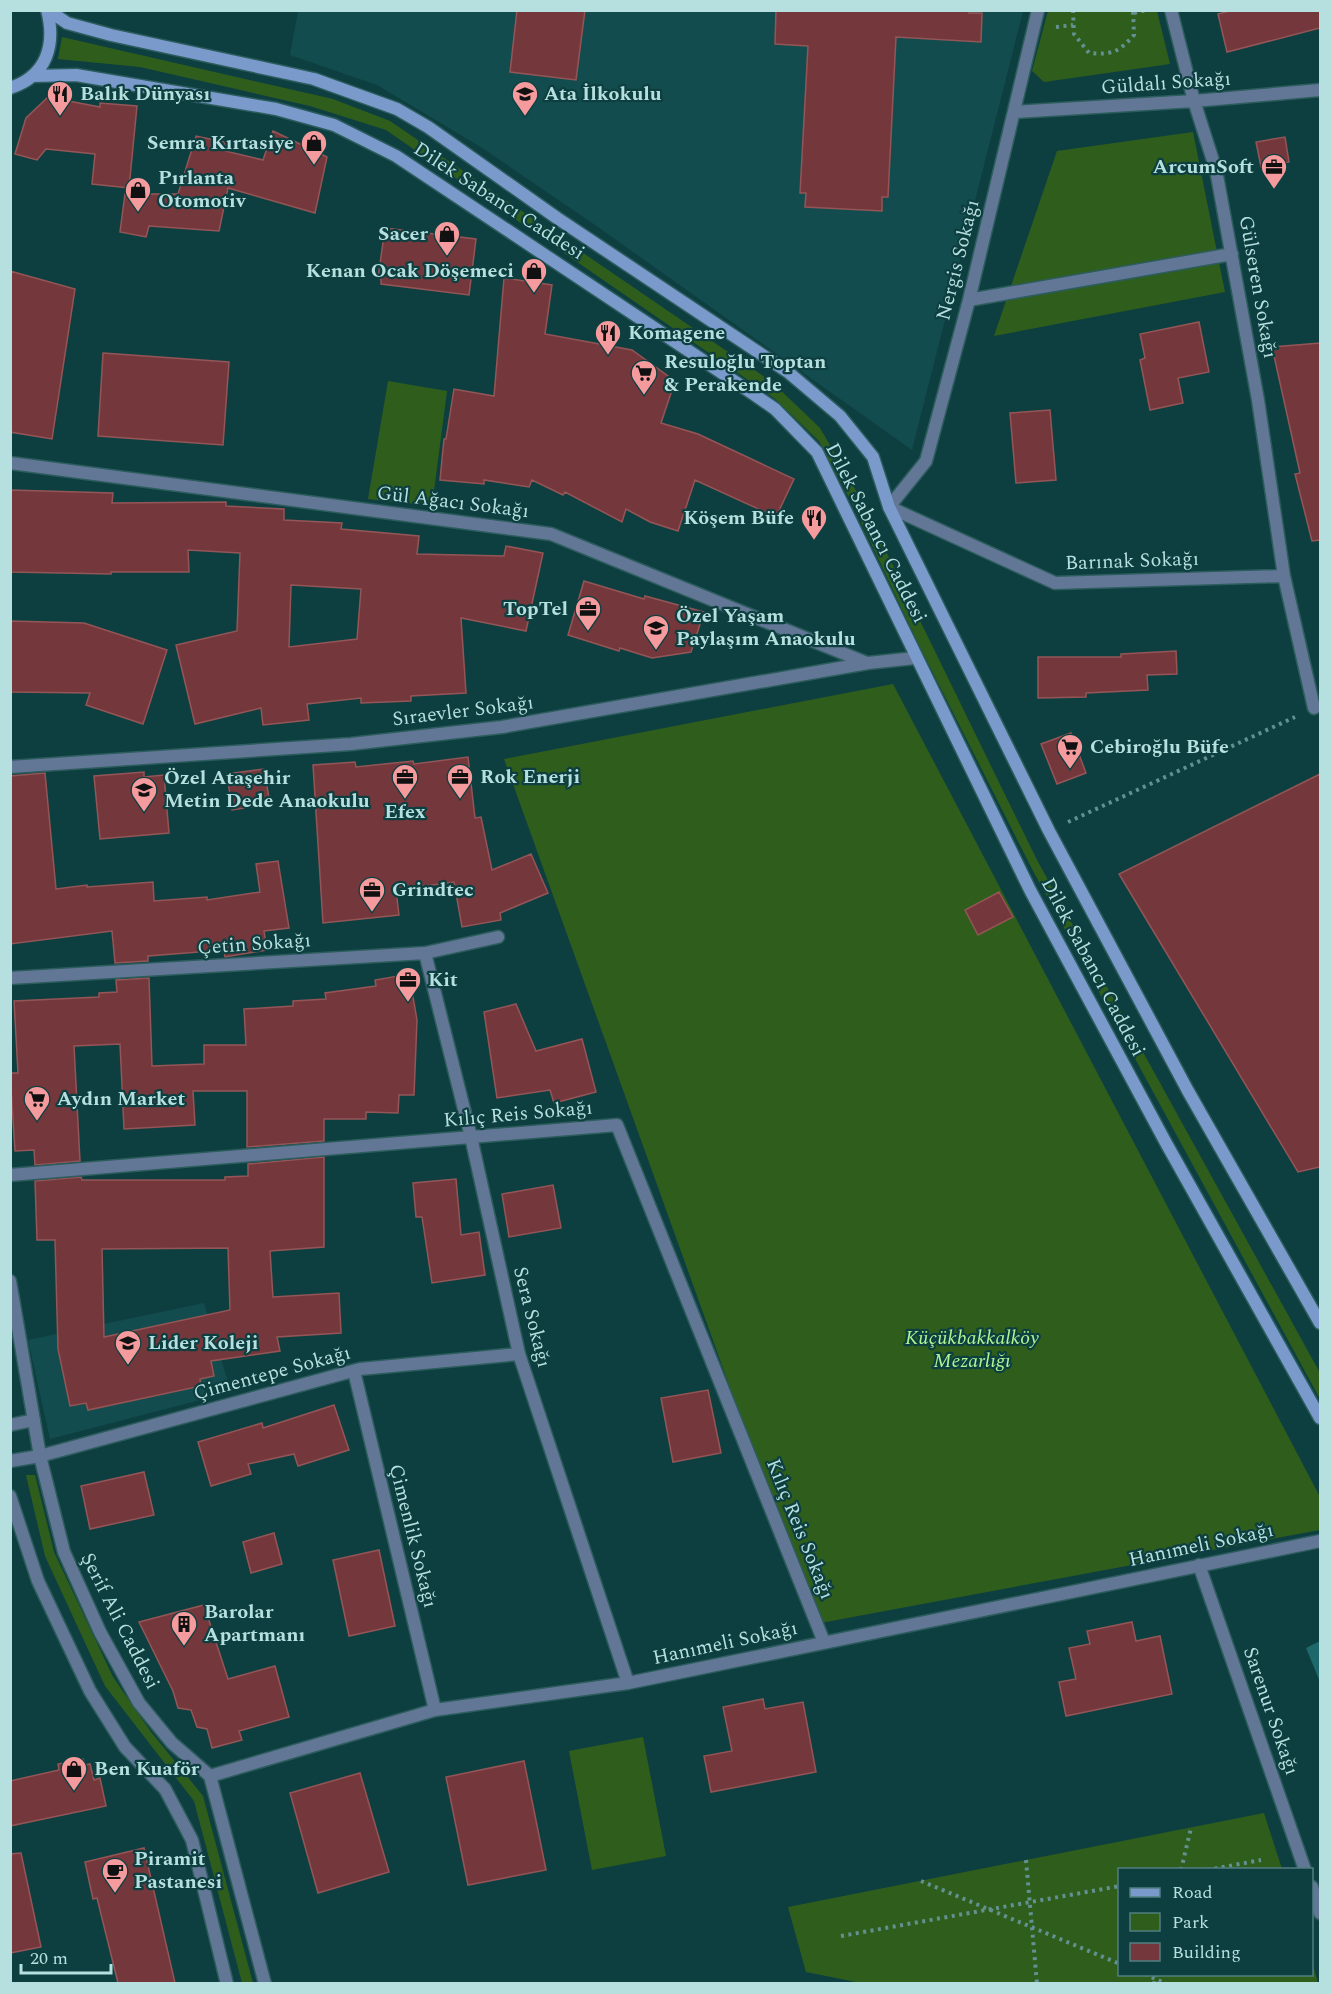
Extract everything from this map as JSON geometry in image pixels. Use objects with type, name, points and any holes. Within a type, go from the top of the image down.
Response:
[{"type":"main road","points":[[14,89],[32,76],[44,62],[50,45],[51,27],[48,10]]},
{"type":"main road","name":"Dilek Sabancı Caddesi","points":[[48,10],[67,22],[111,36],[314,79],[397,109],[428,127],[557,218],[788,372],[840,416],[873,457],[889,507],[1049,831],[1188,1091],[1320,1323]]},
{"type":"main road","name":"Dilek Sabancı Caddesi","points":[[32,76],[76,75],[276,109],[334,125],[396,156],[524,239],[775,409],[817,452],[915,658],[1035,901],[1166,1143],[1320,1418]]},
{"type":"street","name":"Nergis Sokağı","points":[[889,507],[926,461],[969,300],[1038,10]]},
{"type":"street","name":"Gülseren Sokağı","points":[[1171,10],[1194,101],[1216,170],[1258,400],[1284,576],[1314,708]]},
{"type":"street","name":"Güldalı Sokağı","points":[[1014,112],[1194,101],[1320,90]]},
{"type":"street","points":[[969,300],[1232,254]]},
{"type":"street","name":"Gül Ağacı Sokağı","points":[[10,463],[551,534],[868,663]]},
{"type":"street","name":"Barınak Sokağı","points":[[889,507],[1055,583],[1284,576]]},
{"type":"street","name":"Sıraevler Sokağı","points":[[10,766],[351,744],[502,727],[868,663],[915,658]]},
{"type":"street","name":"Çetin Sokağı","points":[[10,978],[425,953],[498,937]]},
{"type":"street","name":"Sera Sokağı","points":[[425,953],[471,1137],[519,1354],[628,1683]]},
{"type":"street","name":"Kılıç Reis Sokağı","points":[[10,1175],[617,1125],[824,1642]]},
{"type":"street","name":"Şerif Ali Caddesi","points":[[10,1281],[40,1456],[64,1552],[100,1632],[139,1703],[172,1743],[210,1776]]},
{"type":"street","name":"Çimentepe Sokağı","points":[[10,1461],[40,1456],[354,1371],[519,1354]]},
{"type":"street","name":"Çimenlik Sokağı","points":[[354,1371],[435,1710]]},
{"type":"street","points":[[10,1425],[34,1420]]},
{"type":"street","points":[[10,1496],[38,1581],[90,1691],[125,1748],[165,1789],[192,1840],[227,1983]]},
{"type":"street","name":"Hanımeli Sokağı","points":[[210,1776],[435,1710],[628,1683],[1320,1541]]},
{"type":"street","name":"Sarenur Sokağı","points":[[1199,1565],[1305,1868]]},
{"type":"street","points":[[210,1776],[265,1983]]},
{"type":"street","points":[[1313,1893],[1320,1913]]},
{"type":"path","points":[[1072,10],[1074,34],[1089,53],[1106,55],[1123,48],[1134,35],[1134,12],[1147,10]]},
{"type":"path","points":[[1049,831],[1314,708]]},
{"type":"path","points":[[1180,1868],[1191,1828]]},
{"type":"path","points":[[1026,1860],[1037,1983]]},
{"type":"path","points":[[1214,1868],[1261,1860]]},
{"type":"path","points":[[921,1881],[1118,1964]]},
{"type":"path","points":[[841,1936],[1118,1886]]},
{"type":"path","points":[[1155,1979],[1167,1983]]},
{"type":"shaded area","points":[[298,11],[1023,11],[912,450],[484,149],[377,85],[290,55]]},
{"type":"shaded area","name":"Lider Koleji","points":[[204,1303],[231,1392],[50,1439],[28,1340]]},
{"type":"shaded area","points":[[1320,1641],[1320,1682],[1306,1648]]},
{"type":"green space","points":[[1048,11],[1157,11],[1170,64],[1044,82],[1032,71]]},
{"type":"green space","points":[[62,37],[333,99],[390,121],[772,382],[820,428],[859,496],[1037,860],[1320,1373],[1320,1399],[1032,869],[919,645],[853,505],[819,441],[774,398],[386,130],[310,106],[140,67],[58,59]]},
{"type":"green space","points":[[1193,132],[1225,292],[994,336],[1057,151]]},
{"type":"green space","points":[[388,381],[447,391],[432,506],[368,499]]},
{"type":"green space","name":"Küçükbakkalköy Mezarlığı","points":[[893,684],[1320,1497],[1320,1530],[815,1624],[504,759]]},
{"type":"green space","points":[[26,1475],[35,1475],[54,1552],[113,1677],[151,1732],[203,1796],[253,1983],[242,1983],[194,1801],[105,1686],[45,1556]]},
{"type":"green space","points":[[643,1737],[666,1856],[592,1870],[569,1751]]},
{"type":"green space","points":[[1264,1813],[1282,1868],[1118,1868],[1118,1976],[1313,1976],[1313,1966],[1318,1983],[861,1983],[806,1972],[788,1907]]},
{"type":"building","points":[[517,10],[585,10],[576,80],[510,72]]},
{"type":"building","points":[[776,10],[969,10],[969,13],[982,13],[981,42],[896,37],[888,197],[882,197],[882,211],[805,207],[806,193],[800,193],[808,46],[775,44]]},
{"type":"building","points":[[1233,10],[1320,10],[1320,28],[1227,52],[1218,14]]},
{"type":"building","points":[[48,97],[100,107],[100,103],[137,106],[129,188],[92,184],[95,154],[46,149],[37,160],[15,154],[26,118]]},
{"type":"building","points":[[273,131],[327,157],[315,213],[228,188],[219,231],[149,226],[146,237],[120,232],[125,194],[178,194],[196,136],[225,142],[225,151],[263,160]]},
{"type":"building","points":[[1285,137],[1289,162],[1261,167],[1256,142]]},
{"type":"building","points":[[385,228],[476,239],[469,295],[381,284],[381,279],[378,278]]},
{"type":"building","points":[[10,271],[75,289],[52,439],[10,432]]},
{"type":"building","points":[[504,278],[552,285],[545,334],[632,350],[675,381],[661,423],[698,434],[794,479],[776,517],[695,480],[678,531],[650,522],[626,509],[622,522],[565,492],[563,495],[532,480],[529,487],[484,480],[484,484],[440,480],[444,439],[446,439],[454,389],[494,396]]},
{"type":"building","points":[[1199,322],[1209,372],[1178,378],[1183,403],[1150,410],[1140,360],[1145,358],[1140,334]]},
{"type":"building","points":[[1320,343],[1320,540],[1312,541],[1295,474],[1300,473],[1272,347]]},
{"type":"building","points":[[103,353],[229,362],[223,445],[98,436]]},
{"type":"building","points":[[1050,410],[1056,480],[1016,483],[1010,413]]},
{"type":"building","points":[[10,490],[113,493],[112,503],[226,502],[226,506],[284,509],[284,520],[342,523],[341,529],[419,536],[417,554],[504,556],[506,546],[543,553],[526,631],[461,618],[466,693],[411,696],[411,701],[361,703],[361,698],[307,704],[309,720],[263,725],[261,708],[195,724],[176,645],[237,631],[240,553],[188,550],[189,572],[111,572],[111,574],[10,572]],"holes":[[[291,585],[361,589],[357,639],[289,647]]]},
{"type":"building","points":[[584,581],[644,599],[645,596],[704,612],[691,652],[652,658],[620,648],[619,651],[568,635]]},
{"type":"building","points":[[10,621],[84,623],[167,650],[143,724],[86,705],[90,693],[10,692]]},
{"type":"building","points":[[1176,651],[1177,674],[1147,675],[1148,690],[1086,693],[1086,697],[1038,698],[1038,657],[1121,657],[1121,654]]},
{"type":"building","points":[[1071,733],[1086,773],[1057,784],[1041,744]]},
{"type":"building","points":[[468,757],[475,818],[481,817],[492,870],[531,854],[548,893],[500,913],[501,920],[462,927],[454,882],[396,890],[399,915],[323,923],[313,765],[355,762],[356,767],[413,761],[414,764]]},
{"type":"building","points":[[264,769],[270,804],[232,810],[227,774]]},
{"type":"building","points":[[144,772],[144,777],[164,775],[169,833],[100,839],[94,776]]},
{"type":"building","points":[[45,773],[56,889],[153,882],[154,901],[207,897],[207,900],[260,892],[256,864],[278,861],[289,928],[264,931],[267,950],[225,957],[224,950],[148,956],[148,961],[115,963],[112,931],[10,944],[10,776]]},
{"type":"building","points":[[1320,774],[1320,1167],[1298,1172],[1119,874]]},
{"type":"building","points":[[999,892],[1013,917],[978,935],[965,910]]},
{"type":"building","points":[[398,976],[400,987],[411,985],[417,1020],[414,1095],[399,1095],[398,1113],[366,1112],[366,1119],[324,1119],[324,1141],[247,1147],[247,1091],[193,1091],[195,1125],[124,1129],[120,1044],[74,1046],[80,1161],[35,1165],[34,1150],[15,1151],[10,1073],[18,1073],[14,1001],[99,997],[99,993],[117,992],[116,980],[149,978],[152,1066],[204,1064],[204,1045],[246,1045],[244,1009],[293,1006],[293,1001],[326,999],[325,993],[376,986],[375,980]]},
{"type":"building","points":[[516,1004],[536,1051],[582,1039],[596,1092],[554,1103],[550,1090],[497,1098],[484,1012]]},
{"type":"building","points":[[324,1157],[324,1247],[270,1251],[273,1297],[339,1293],[341,1333],[277,1337],[280,1351],[211,1361],[214,1376],[200,1379],[201,1386],[88,1410],[86,1403],[70,1406],[58,1349],[55,1240],[37,1240],[35,1181],[81,1177],[82,1180],[225,1180],[225,1177],[248,1176],[248,1164]],"holes":[[[228,1248],[230,1310],[104,1337],[102,1249]]]},
{"type":"building","points":[[456,1179],[461,1235],[479,1232],[485,1275],[432,1283],[422,1217],[416,1217],[413,1183]]},
{"type":"building","points":[[553,1185],[561,1228],[509,1237],[502,1194]]},
{"type":"building","points":[[708,1390],[721,1453],[673,1462],[661,1398]]},
{"type":"building","points":[[334,1405],[349,1450],[298,1466],[294,1454],[248,1464],[251,1474],[211,1486],[198,1442],[262,1423],[263,1428]]},
{"type":"building","points":[[144,1472],[154,1515],[90,1529],[81,1486]]},
{"type":"building","points":[[274,1533],[282,1564],[251,1573],[243,1542]]},
{"type":"building","points":[[379,1550],[395,1626],[349,1636],[333,1560]]},
{"type":"building","points":[[204,1605],[228,1679],[275,1666],[289,1717],[239,1731],[242,1740],[212,1748],[207,1729],[197,1727],[191,1710],[178,1708],[173,1691],[139,1622]]},
{"type":"building","points":[[1132,1622],[1136,1641],[1160,1636],[1172,1694],[1066,1716],[1059,1682],[1076,1679],[1069,1648],[1090,1644],[1087,1631]]},
{"type":"building","points":[[763,1699],[765,1709],[803,1702],[816,1772],[711,1792],[704,1756],[732,1751],[723,1707]]},
{"type":"building","points":[[83,1759],[85,1765],[90,1764],[94,1780],[100,1778],[106,1806],[10,1826],[10,1781],[59,1770],[58,1764]]},
{"type":"building","points":[[524,1761],[546,1870],[468,1885],[446,1777]]},
{"type":"building","points":[[360,1773],[389,1872],[318,1893],[290,1793]]},
{"type":"building","points":[[144,1848],[175,1983],[118,1983],[97,1898],[93,1899],[85,1862]]},
{"type":"building","points":[[21,1853],[41,1947],[10,1953],[10,1854]]},
{"type":"place","name":"Balık Dünyası","points":[[60,117]]},
{"type":"place","name":"Ata İlkokulu","points":[[525,117]]},
{"type":"place","name":"Semra Kırtasiye","points":[[314,166]]},
{"type":"place","name":"ArcumSoft","points":[[1274,190]]},
{"type":"place","name":"Pırlanta Otomotiv","points":[[138,213]]},
{"type":"place","name":"Sacer","points":[[447,257]]},
{"type":"place","name":"Kenan Ocak Döşemeci","points":[[534,294]]},
{"type":"place","name":"Komagene","points":[[608,356]]},
{"type":"place","name":"Resuloğlu Toptan & Perakende","points":[[644,396]]},
{"type":"place","name":"Köşem Büfe","points":[[814,541]]},
{"type":"place","name":"TopTel","points":[[588,632]]},
{"type":"place","name":"Özel Yaşam Paylaşım Anaokulu","points":[[656,651]]},
{"type":"place","name":"Cebiroğlu Büfe","points":[[1070,770]]},
{"type":"place","name":"Efex","points":[[405,800]]},
{"type":"place","name":"Rok Enerji","points":[[460,800]]},
{"type":"place","name":"Özel Ataşehir Metin Dede Anaokulu","points":[[144,813]]},
{"type":"place","name":"Grindtec","points":[[372,913]]},
{"type":"place","name":"Kit","points":[[408,1003]]},
{"type":"place","name":"Aydın Market","points":[[37,1122]]},
{"type":"place","name":"Lider Koleji","points":[[128,1366]]},
{"type":"place","name":"Barolar Apartmanı","points":[[184,1647]]},
{"type":"place","name":"Ben Kuaför","points":[[74,1792]]},
{"type":"place","name":"Piramit Pastanesi","points":[[115,1894]]}]
